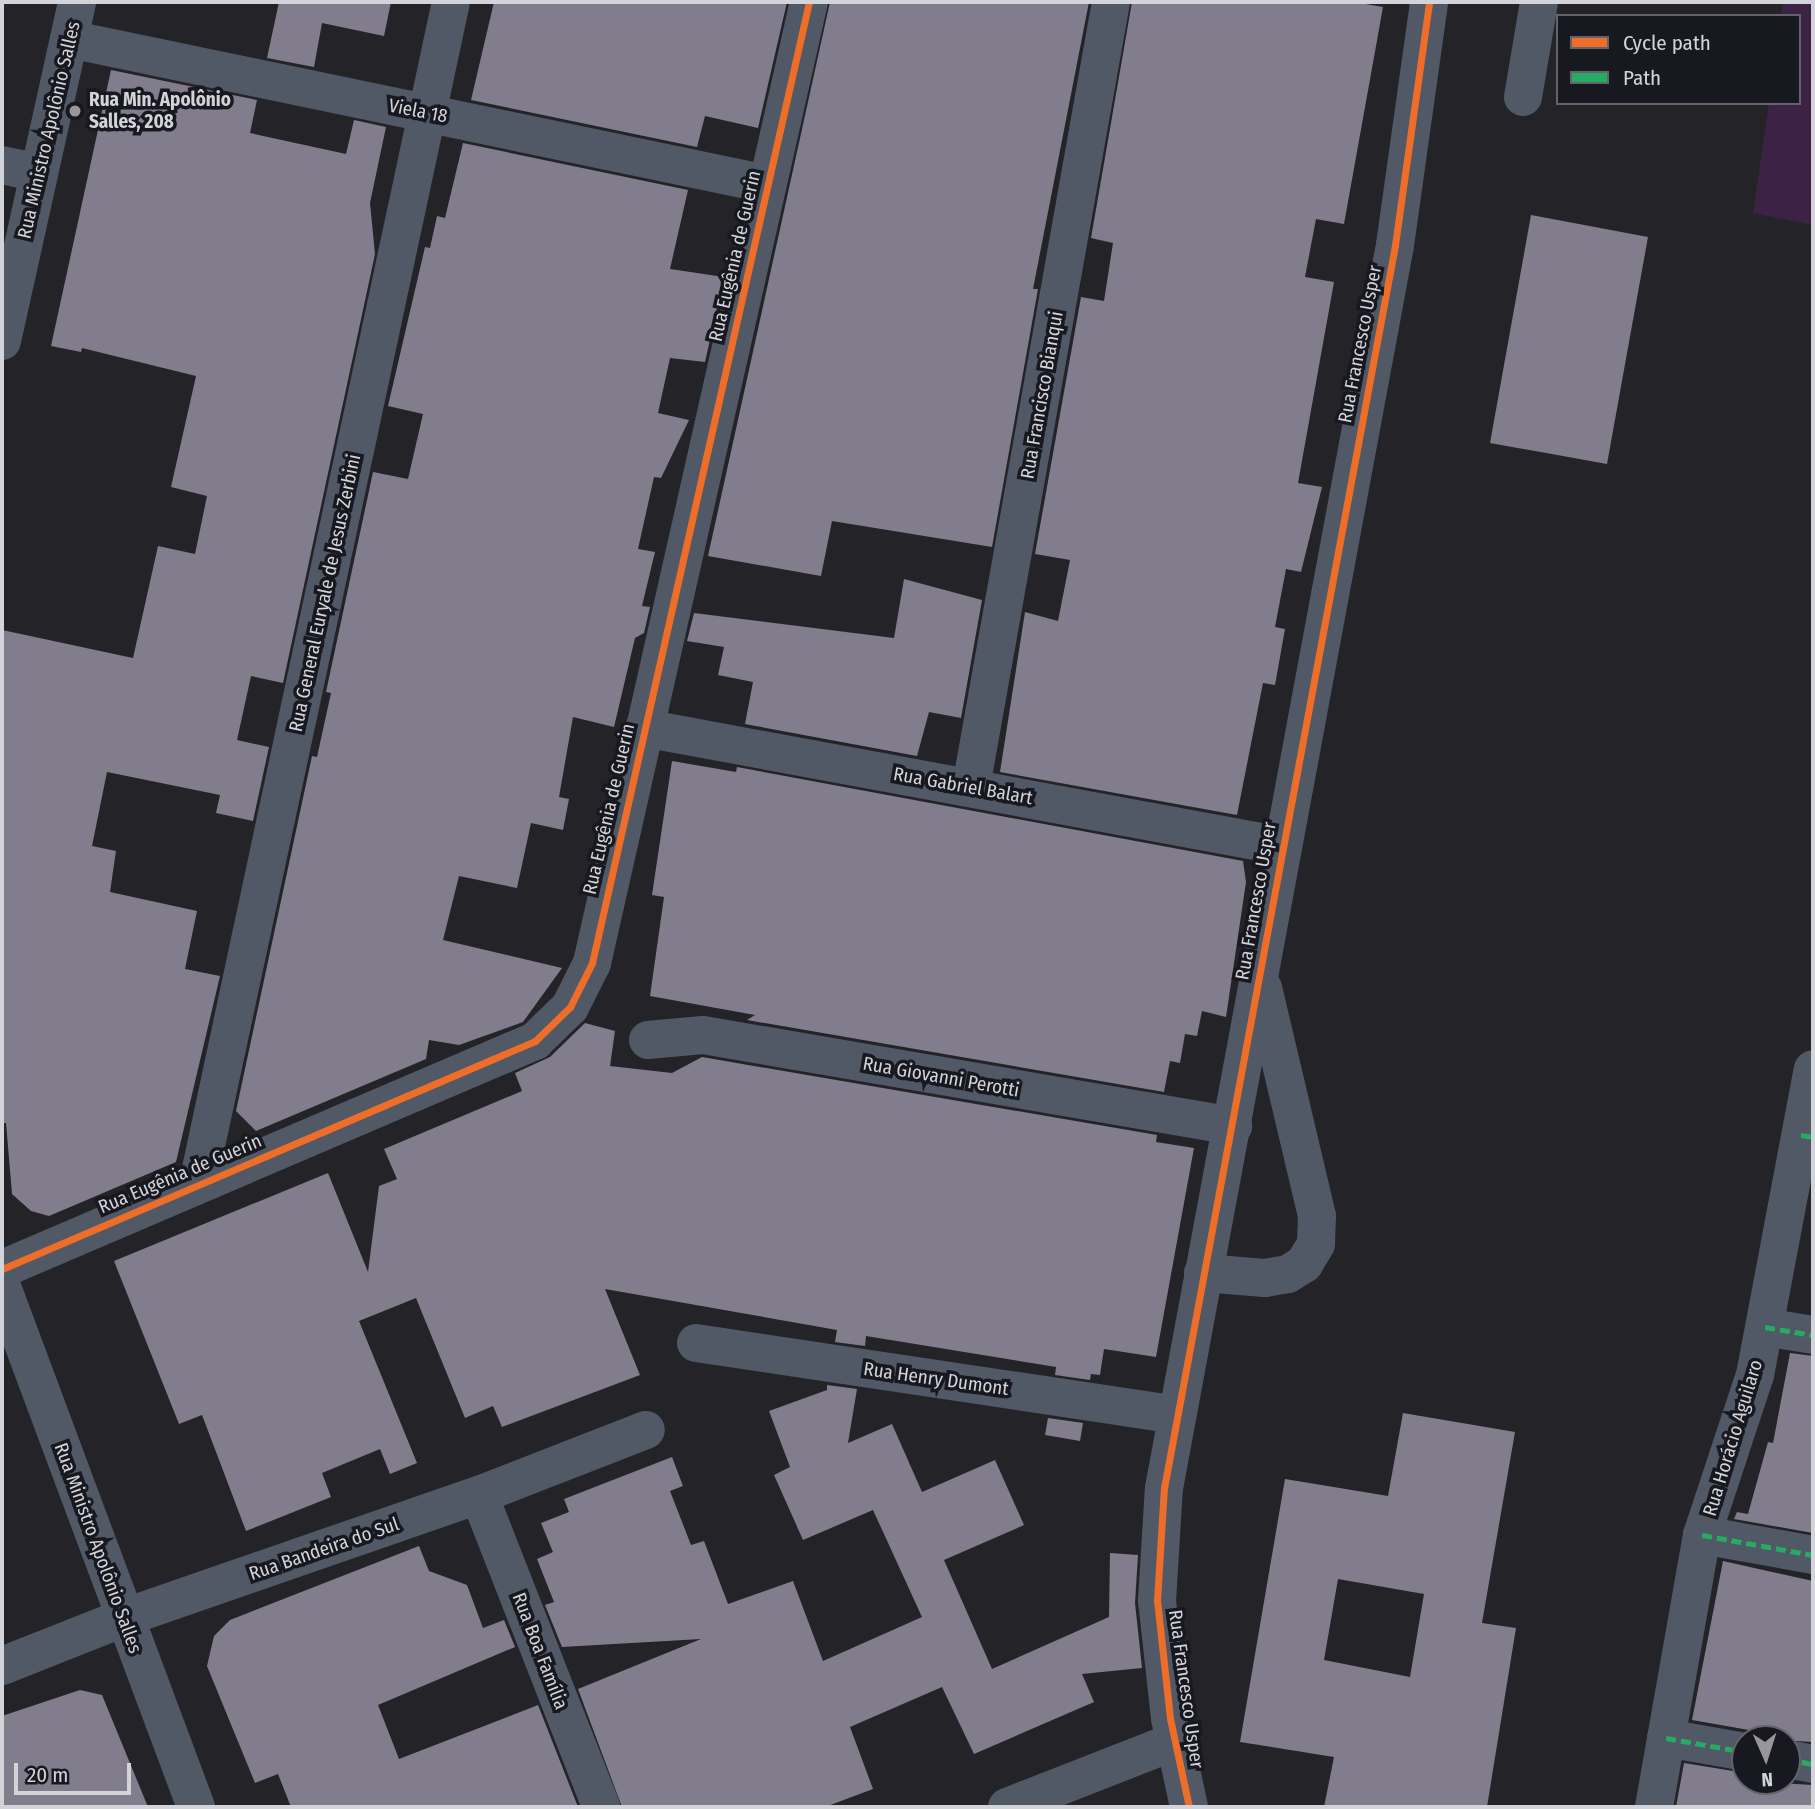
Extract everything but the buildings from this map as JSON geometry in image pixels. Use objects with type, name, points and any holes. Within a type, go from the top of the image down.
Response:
[{"type":"street","name":"Rua Ministro Apolônio Salles","points":[[2,341],[78,2]]},
{"type":"street","name":"Rua General Euryale de Jesus Zerbini","points":[[198,1183],[451,2]]},
{"type":"street","name":"Rua Eugênia de Guerin","points":[[2,1269],[535,1041],[570,1007],[592,963],[809,2]]},
{"type":"street","name":"Rua Francisco Bianqui","points":[[971,787],[1111,2]]},
{"type":"street","name":"Rua Francesco Usper","points":[[1189,1807],[1175,1741],[1157,1601],[1164,1488],[1395,245],[1429,2]]},
{"type":"street","points":[[1522,97],[1539,2]]},
{"type":"street","name":"Viela 18","points":[[69,39],[767,184]]},
{"type":"street","points":[[2,165],[39,173]]},
{"type":"street","name":"Rua Gabriel Balart","points":[[644,728],[1282,846]]},
{"type":"street","points":[[1203,1273],[1265,1278],[1288,1274],[1304,1264],[1316,1244],[1317,1216],[1259,975]]},
{"type":"street","name":"Rua Giovanni Perotti","points":[[648,1040],[703,1035],[1233,1126]]},
{"type":"street","name":"Rua Horácio Aguilaro","points":[[1654,1807],[1702,1535],[1734,1449],[1765,1327],[1807,1136],[1813,1069]]},
{"type":"street","name":"Rua Ministro Apolônio Salles","points":[[2,1287],[123,1618],[196,1807]]},
{"type":"street","points":[[1765,1327],[1813,1335]]},
{"type":"street","name":"Rua Henry Dumont","points":[[696,1343],[1177,1415]]},
{"type":"street","name":"Rua Bandeira do Sul","points":[[2,1666],[123,1618],[479,1495],[646,1430]]},
{"type":"street","name":"Rua Boa Família","points":[[479,1495],[601,1807]]},
{"type":"street","points":[[1702,1535],[1813,1555]]},
{"type":"street","points":[[1666,1738],[1731,1750]]},
{"type":"street","points":[[1007,1807],[1175,1741]]},
{"type":"shaded area","points":[[1783,2],[1813,2],[1813,225],[1753,213],[1769,105],[1801,105],[1801,14],[1781,14]]},
{"type":"marked path","points":[[1801,1135],[1813,1137]]},
{"type":"marked path","points":[[1765,1327],[1813,1335]]},
{"type":"marked path","points":[[1702,1535],[1813,1555]]},
{"type":"marked path","points":[[1666,1738],[1731,1750]]},
{"type":"marked path","points":[[1801,1762],[1813,1764]]},
{"type":"cycle path","points":[[2,1269],[535,1041],[570,1007],[592,963],[809,2]]},
{"type":"cycle path","points":[[1189,1807],[1170,1718],[1157,1601],[1164,1488],[1395,245],[1429,2]]},
{"type":"place","name":"Rua Min. Apolônio Salles, 208","points":[[75,111]]}]
